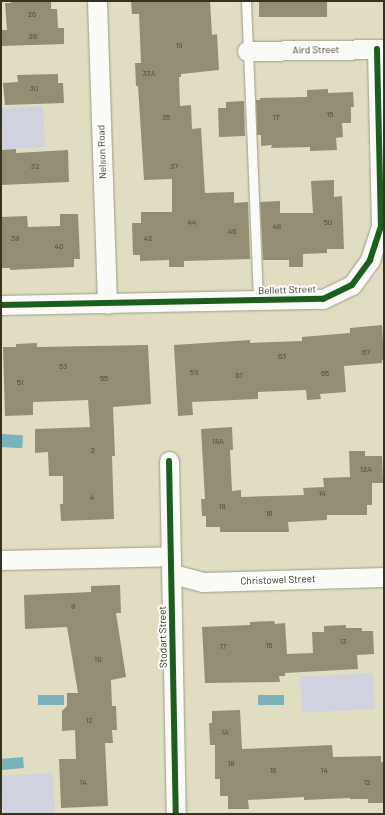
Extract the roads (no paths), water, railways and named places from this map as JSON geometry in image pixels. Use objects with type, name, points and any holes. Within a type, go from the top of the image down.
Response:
[{"type":"street","name":"Nelson Road","points":[[97,1],[107,304]]},
{"type":"street","name":"Bellett Street","points":[[1,305],[323,299],[352,285],[370,260],[381,227],[381,49]]},
{"type":"street","name":"Aird Street","points":[[247,51],[381,49]]},
{"type":"street","name":"Stodart Street","points":[[169,460],[176,814]]},
{"type":"street","name":"Christowel Street","points":[[1,560],[172,565],[203,582],[384,577]]},
{"type":"lane","points":[[246,1],[258,301]]},
{"type":"water","points":[[1,434],[23,435],[22,448],[1,447]]},
{"type":"water","points":[[38,695],[64,695],[64,705],[38,705]]},
{"type":"water","points":[[258,695],[284,695],[284,705],[258,705]]},
{"type":"water","points":[[23,757],[24,768],[2,770],[1,759]]}]
